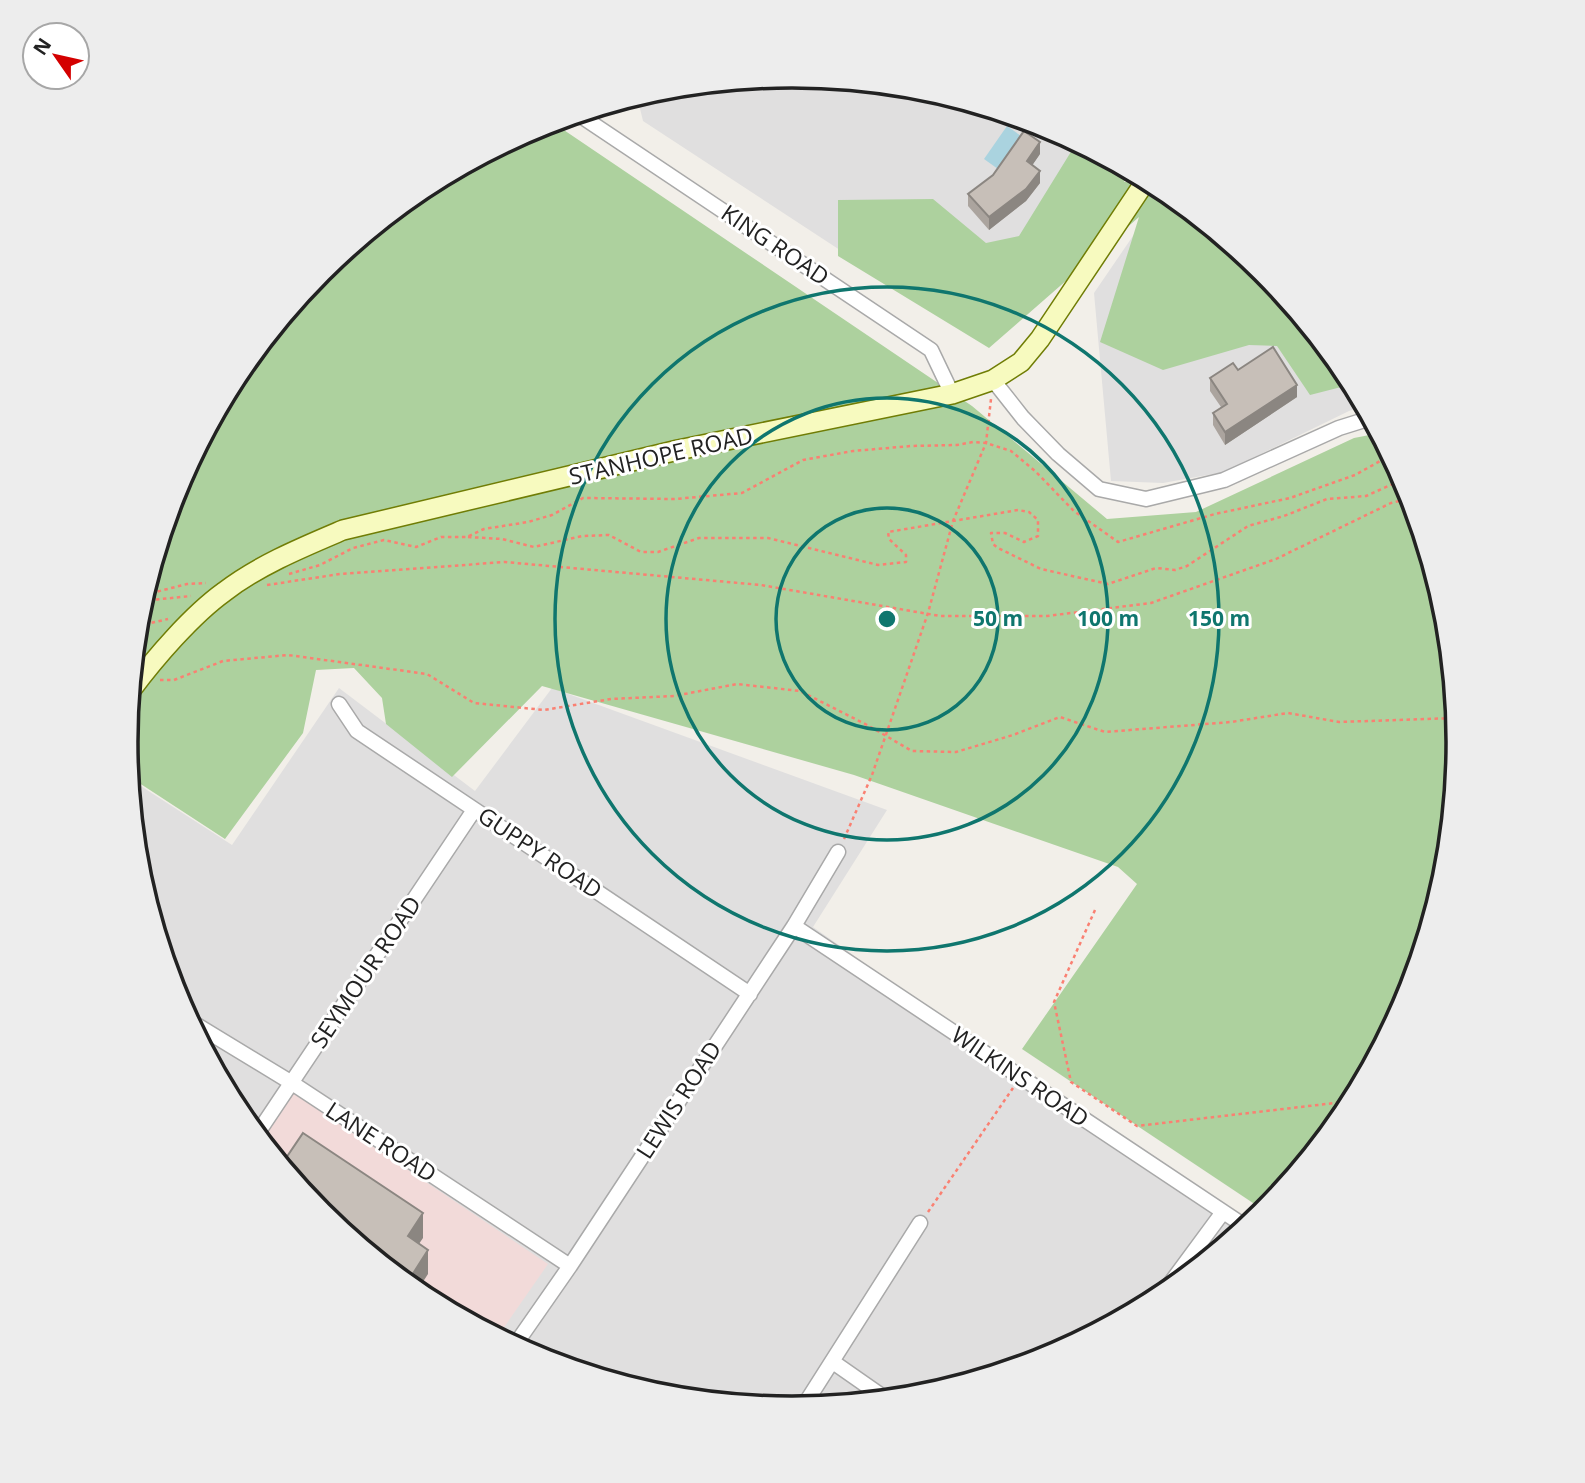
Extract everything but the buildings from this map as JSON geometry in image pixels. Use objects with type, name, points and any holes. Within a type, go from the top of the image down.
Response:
[{"type":"street","name":"KING ROAD","points":[[588,120],[930,350],[952,394]]},
{"type":"street","name":"STANHOPE ROAD","points":[[142,677],[175,638],[223,593],[296,550],[343,530],[678,450],[952,394],[993,380],[1021,362],[1040,339],[1141,188]]},
{"type":"street","points":[[993,380],[1023,418],[1058,454],[1099,489],[1146,499],[1224,480],[1339,428],[1362,421]]},
{"type":"street","name":"GUPPY ROAD","points":[[339,704],[357,731],[750,994]]},
{"type":"street","name":"SEYMOUR ROAD","points":[[263,1125],[474,810]]},
{"type":"street","name":"LEWIS ROAD","points":[[521,1336],[750,994],[838,852]]},
{"type":"street","name":"WILKINS ROAD","points":[[794,926],[1237,1221]]},
{"type":"street","name":"LANE ROAD","points":[[206,1031],[292,1083],[570,1266]]},
{"type":"street","points":[[1184,1265],[1223,1212]]},
{"type":"street","points":[[811,1395],[920,1223]]},
{"type":"street","points":[[833,1362],[875,1390]]},
{"type":"path","points":[[838,852],[872,775],[928,614],[953,521],[986,443],[993,380]]},
{"type":"path","points":[[467,537],[484,529],[552,515],[583,498],[675,499],[742,493],[803,460],[853,451],[986,443],[1011,450],[1073,511],[1118,542],[1215,514],[1290,498],[1355,475],[1383,460]]},
{"type":"path","points":[[280,575],[320,565],[353,548],[384,540],[416,547],[441,537],[467,537],[502,539],[534,547],[582,536],[609,534],[641,552],[658,552],[699,538],[768,538],[878,565],[906,562],[906,555],[889,539],[888,532],[1018,510],[1029,512],[1038,520],[1038,536],[1024,542],[1006,533],[991,533],[993,544],[1041,569],[1108,584],[1156,568],[1175,570],[1187,566],[1248,526],[1284,516],[1326,499],[1366,496],[1394,484]]},
{"type":"path","points":[[262,586],[340,574],[505,562],[761,585],[940,616],[1048,616],[1151,603],[1276,559],[1401,501]]},
{"type":"path","points":[[156,592],[187,584],[214,583]]},
{"type":"path","points":[[154,600],[196,596]]},
{"type":"path","points":[[141,685],[174,680],[223,661],[288,655],[427,674],[474,703],[544,710],[611,699],[674,695],[737,684],[800,691],[912,751],[956,752],[1060,717],[1105,732],[1231,722],[1288,713],[1339,722],[1445,718]]},
{"type":"path","points":[[1095,909],[1054,1002],[1071,1082],[1137,1126],[1337,1103]]},
{"type":"path","points":[[920,1223],[1020,1077]]},
{"type":"shaded area","points":[[792,88],[878,93],[920,100],[1003,122],[1043,137],[1105,167],[962,330],[643,121],[639,106],[707,93]]},
{"type":"shaded area","points":[[1158,199],[1224,250],[1255,279],[1311,343],[1355,409],[1224,472],[1163,483],[1111,481],[1094,293]]},
{"type":"shaded area","points":[[339,688],[475,791],[552,688],[887,810],[813,927],[1235,1223],[1156,1285],[1082,1328],[1003,1361],[920,1383],[878,1390],[792,1396],[707,1390],[623,1373],[542,1346],[465,1308],[394,1260],[361,1233],[301,1173],[274,1140],[226,1068],[188,992],[173,952],[151,869],[140,786],[232,845]]},
{"type":"shaded area","points":[[292,1092],[548,1264],[503,1328],[429,1285],[361,1233],[301,1173],[269,1130]]},
{"type":"green space","points":[[563,129],[972,406],[1107,519],[1196,512],[1354,438],[1370,435],[1397,491],[1412,531],[1434,614],[1445,699],[1445,784],[1434,869],[1412,952],[1397,992],[1359,1069],[1336,1105],[1284,1173],[1255,1204],[1022,1049],[1137,884],[1118,867],[854,775],[542,686],[452,777],[386,724],[382,698],[354,668],[316,670],[303,733],[225,839],[140,784],[140,706],[151,614],[173,531],[188,491],[226,414],[274,343],[330,279],[394,223],[466,175],[503,155]]},
{"type":"green space","points":[[1072,150],[1082,155],[1126,179],[1124,182],[1131,182],[1156,198],[1224,250],[1284,310],[1342,387],[1310,395],[1277,346],[1249,345],[1163,370],[1100,342],[1139,217],[989,348],[838,256],[838,200],[933,199],[986,243],[1019,236]]},
{"type":"water","points":[[1007,126],[1021,136],[998,169],[984,159]]}]
